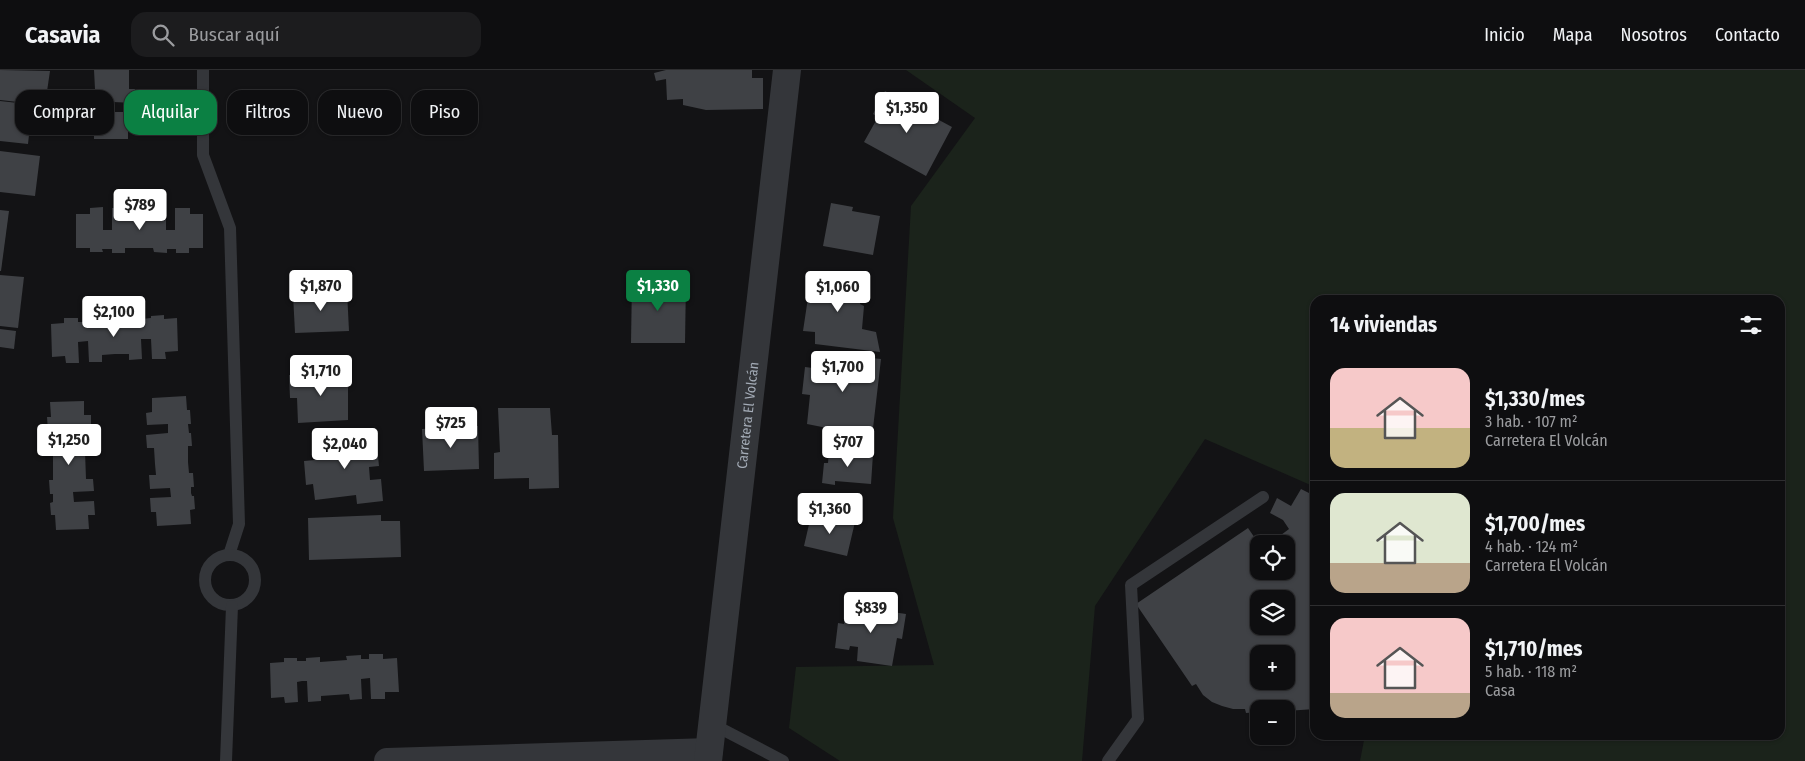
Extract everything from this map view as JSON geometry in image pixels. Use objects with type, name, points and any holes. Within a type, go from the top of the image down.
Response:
[{"type":"street","name":"Carretera El Volcán","points":[[709,756],[787,70]]},
{"type":"street","points":[[387,761],[709,756]]},
{"type":"lane","points":[[203,70],[203,156],[230,228],[239,524],[229,555]]},
{"type":"lane","points":[[1108,761],[1138,719],[1131,585],[1264,497]]},
{"type":"lane","points":[[229,555],[239,556],[248,562],[254,570],[256,580],[255,589],[250,598],[241,604],[232,606],[222,604],[213,599],[207,591],[205,582],[206,572],[211,563],[220,557],[229,555]]},
{"type":"lane","points":[[226,761],[232,606]]},
{"type":"lane","points":[[714,725],[783,761]]},
{"type":"shaded area","points":[[906,70],[1805,70],[1805,761],[1360,761],[1364,740],[1785,740],[1785,295],[1310,295],[1310,485],[1205,439],[1095,606],[1082,761],[840,761],[789,728],[796,667],[934,665],[893,518],[911,206],[975,118]]},
{"type":"building","points":[[0,70],[50,71],[47,90],[15,90],[15,102],[0,100]]},
{"type":"building","points":[[94,70],[129,70],[129,89],[135,90],[124,90],[124,102],[114,102],[114,90],[91,90],[95,89]]},
{"type":"building","points":[[666,70],[752,70],[752,78],[763,78],[763,109],[706,110],[683,105],[683,99],[667,100],[666,79],[656,81],[654,73]]},
{"type":"building","points":[[885,91],[952,127],[926,176],[864,142],[878,117],[873,114]]},
{"type":"building","points":[[0,101],[15,103],[15,135],[29,135],[28,144],[0,141]]},
{"type":"building","points":[[114,112],[124,112],[124,135],[128,135],[128,139],[94,139],[94,135],[114,135]]},
{"type":"building","points":[[0,151],[40,156],[35,196],[0,192]]},
{"type":"building","points":[[831,203],[853,207],[852,211],[880,216],[873,255],[823,246]]},
{"type":"building","points":[[103,207],[103,230],[112,230],[112,208],[126,208],[126,215],[154,215],[153,208],[166,208],[166,230],[175,230],[175,208],[190,208],[190,214],[203,214],[203,248],[189,248],[189,253],[176,253],[176,249],[167,249],[167,253],[154,252],[153,248],[125,248],[125,253],[112,253],[112,249],[102,249],[103,252],[90,252],[90,248],[76,248],[76,214],[90,214],[90,208]]},
{"type":"building","points":[[0,210],[9,211],[1,271],[0,271]]},
{"type":"building","points":[[812,271],[858,277],[857,289],[861,290],[860,304],[864,306],[862,329],[876,332],[880,352],[815,344],[815,332],[803,331]]},
{"type":"building","points":[[0,275],[24,277],[18,328],[0,326]]},
{"type":"building","points":[[632,280],[686,280],[685,343],[631,343]]},
{"type":"building","points":[[347,291],[349,331],[295,333],[293,294]]},
{"type":"building","points":[[164,315],[164,319],[177,318],[178,351],[165,352],[166,359],[152,359],[151,339],[141,339],[142,359],[129,360],[129,354],[115,354],[102,355],[102,362],[89,362],[88,341],[78,342],[79,363],[66,363],[65,356],[52,357],[51,324],[64,323],[64,318],[78,318],[78,322],[87,322],[87,317],[100,317],[100,322],[128,320],[127,316],[141,316],[141,319]]},
{"type":"building","points":[[0,329],[16,331],[14,349],[0,347]]},
{"type":"building","points":[[815,352],[881,359],[872,437],[807,424],[810,395],[802,394],[805,367],[813,368]]},
{"type":"building","points":[[348,372],[348,420],[298,423],[297,398],[290,398],[289,375]]},
{"type":"building","points":[[186,396],[187,410],[190,410],[191,424],[188,424],[192,446],[188,446],[188,462],[189,473],[193,473],[194,487],[191,487],[191,493],[194,496],[195,509],[190,510],[191,524],[157,526],[156,512],[151,512],[150,498],[171,497],[170,488],[150,489],[149,475],[156,475],[154,448],[147,448],[146,435],[168,433],[168,424],[147,425],[146,413],[152,412],[152,398]]},
{"type":"building","points":[[84,401],[84,415],[91,415],[91,428],[70,428],[70,438],[92,437],[92,451],[85,451],[86,479],[93,479],[94,491],[73,492],[74,502],[94,501],[95,515],[88,515],[89,529],[56,530],[55,515],[51,515],[50,503],[53,502],[53,494],[50,494],[49,480],[53,480],[53,452],[48,452],[48,439],[51,439],[50,431],[48,431],[47,417],[51,417],[50,402]]},
{"type":"building","points":[[498,408],[550,408],[552,435],[558,435],[559,488],[529,489],[529,478],[494,479],[494,453],[500,452]]},
{"type":"building","points":[[467,426],[478,426],[479,469],[424,471],[422,429],[457,427],[457,434],[467,433]]},
{"type":"building","points":[[376,437],[379,466],[369,467],[370,480],[381,479],[383,501],[357,504],[356,495],[315,500],[313,484],[306,485],[304,461],[315,460],[313,443]]},
{"type":"building","points":[[829,450],[873,454],[871,484],[835,481],[835,485],[822,483],[824,463],[828,463]]},
{"type":"building","points":[[1301,489],[1310,494],[1310,709],[1295,710],[1295,700],[1250,700],[1250,713],[1246,713],[1245,709],[1233,709],[1212,702],[1203,695],[1196,684],[1192,686],[1136,604],[1248,528],[1253,535],[1250,535],[1250,580],[1295,580],[1295,535],[1281,535],[1289,529],[1283,520],[1270,513],[1277,498],[1291,506]]},
{"type":"building","points":[[381,515],[381,521],[400,521],[401,557],[309,560],[308,518]]},
{"type":"building","points":[[825,515],[855,522],[847,556],[804,546],[810,520],[823,523]]},
{"type":"building","points":[[846,605],[906,614],[902,639],[897,638],[892,666],[857,661],[858,647],[850,646],[849,650],[835,648],[838,623],[844,624]]},
{"type":"building","points":[[369,654],[383,654],[383,659],[397,658],[399,692],[385,692],[385,699],[371,699],[370,678],[361,679],[362,699],[350,700],[349,694],[321,696],[321,701],[308,702],[307,681],[302,681],[297,682],[298,702],[285,703],[284,697],[271,698],[270,663],[284,662],[284,658],[297,658],[297,661],[306,661],[306,658],[320,657],[320,662],[347,660],[346,656],[361,655],[361,659],[369,659]]}]
